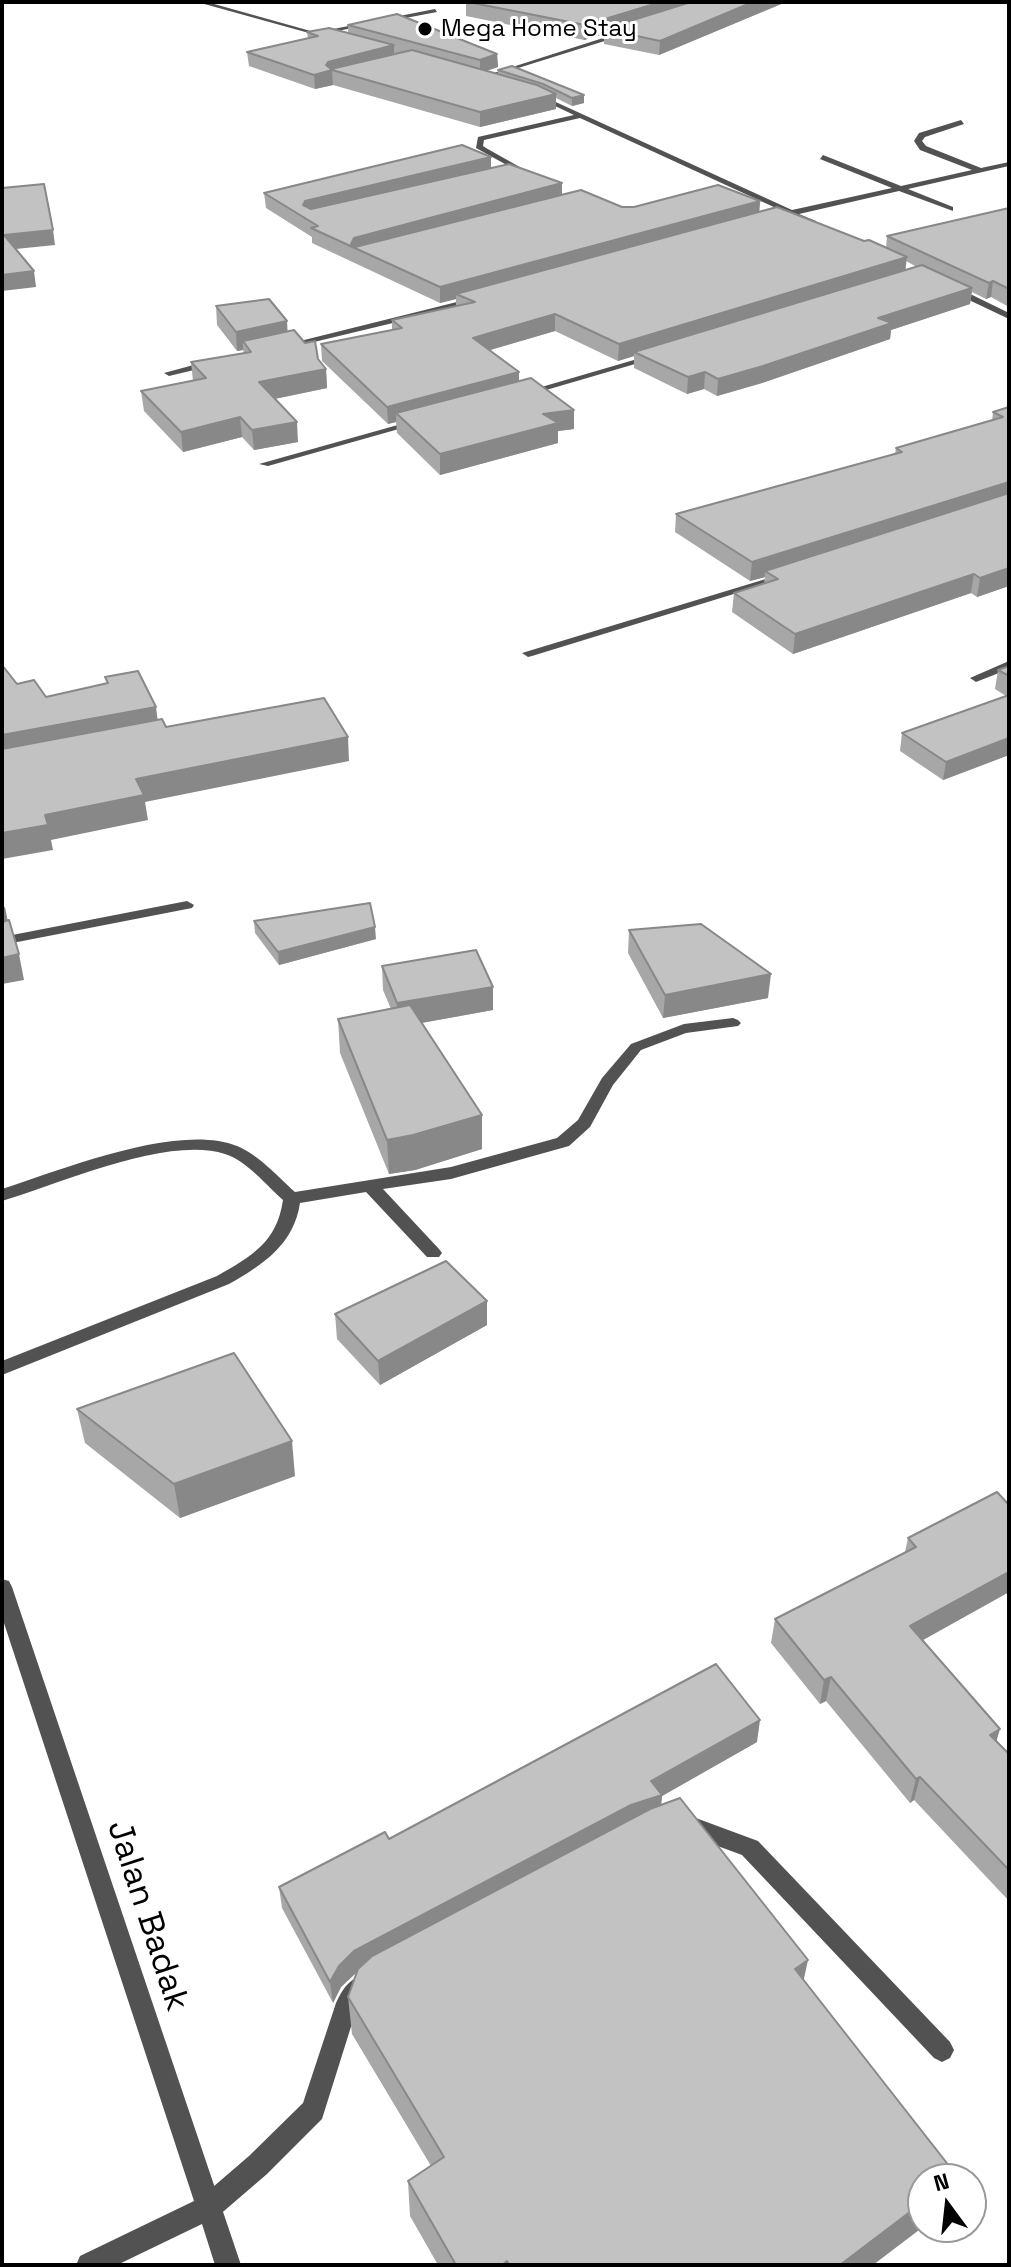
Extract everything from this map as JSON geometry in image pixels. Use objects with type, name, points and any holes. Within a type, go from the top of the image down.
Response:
[{"type":"street","points":[[200,2],[344,41]]},
{"type":"street","points":[[315,33],[435,11]]},
{"type":"street","points":[[481,78],[629,32]]},
{"type":"street","points":[[468,74],[496,82]]},
{"type":"street","points":[[525,91],[819,225]]},
{"type":"street","points":[[533,176],[483,150],[479,146],[481,139],[583,115]]},
{"type":"street","points":[[961,122],[922,135],[918,141],[923,148],[979,170]]},
{"type":"street","points":[[823,157],[950,209]]},
{"type":"street","points":[[778,217],[1009,164]]},
{"type":"street","points":[[508,173],[521,170]]},
{"type":"street","points":[[948,286],[1009,316]]},
{"type":"street","points":[[277,348],[488,297]]},
{"type":"street","points":[[516,396],[666,354]]},
{"type":"street","points":[[169,373],[230,359]]},
{"type":"street","points":[[264,464],[427,420]]},
{"type":"street","points":[[528,653],[796,573]]},
{"type":"street","points":[[976,678],[1009,665]]},
{"type":"street","points":[[2,941],[187,905]]},
{"type":"street","points":[[2,1195],[115,1161],[191,1145],[231,1150],[292,1198],[451,1173],[563,1142],[584,1123],[607,1082],[636,1047],[684,1029],[733,1023]]},
{"type":"street","points":[[370,1186],[433,1253]]},
{"type":"street","points":[[2,1368],[223,1280],[256,1262],[276,1243],[290,1221],[292,1198]]},
{"type":"street","name":"Jalan Badak","points":[[2,1587],[228,2265]]},
{"type":"street","points":[[666,1828],[680,1823],[750,1848],[942,2050]]},
{"type":"street","points":[[89,2265],[208,2208],[258,2165],[313,2110],[333,2039],[351,1997],[379,1976]]},
{"type":"building","points":[[468,2],[661,2],[585,25]]},
{"type":"building","points":[[691,2],[753,2],[660,41],[604,29]]},
{"type":"building","points":[[397,14],[497,54],[480,60],[348,25]]},
{"type":"building","points":[[329,28],[394,45],[328,62],[326,65],[331,69],[412,50],[537,85],[556,94],[480,112],[332,70],[314,75],[247,52],[318,36],[307,32]]},
{"type":"building","points":[[512,66],[584,95],[572,98],[543,84],[498,70]]},
{"type":"building","points":[[462,145],[491,157],[305,201],[303,205],[311,209],[509,164],[562,183],[354,238],[351,244],[355,247],[581,190],[622,207],[634,207],[718,185],[760,201],[440,287],[311,228],[318,226],[264,193]]},
{"type":"building","points":[[44,184],[53,230],[4,235],[34,271],[2,275],[2,188]]},
{"type":"building","points":[[777,207],[907,257],[619,344],[555,314],[473,338],[519,372],[387,407],[321,344],[402,328],[392,320],[475,302],[456,294]]},
{"type":"building","points":[[1009,208],[1009,289],[993,281],[989,283],[887,236]]},
{"type":"building","points":[[922,265],[972,288],[878,318],[892,323],[718,379],[705,372],[688,377],[634,352]]},
{"type":"building","points":[[269,299],[287,321],[236,332],[216,306]]},
{"type":"building","points":[[294,330],[305,343],[315,341],[318,359],[326,369],[259,382],[297,422],[252,430],[240,417],[181,432],[141,391],[206,378],[191,362],[251,352],[243,341]]},
{"type":"building","points":[[531,378],[574,410],[543,414],[558,423],[440,454],[396,413]]},
{"type":"building","points":[[1009,407],[1009,482],[752,562],[676,514],[902,452],[896,448],[1003,417],[993,412]]},
{"type":"building","points":[[1009,493],[1009,568],[980,578],[974,574],[795,634],[734,593],[778,579],[765,571]]},
{"type":"building","points":[[2,665],[17,684],[34,680],[46,697],[108,683],[105,677],[138,671],[156,707],[2,735]]},
{"type":"building","points":[[1009,666],[1009,676],[998,670]]},
{"type":"building","points":[[1009,695],[1009,738],[946,762],[902,733]]},
{"type":"building","points":[[324,698],[348,737],[136,779],[144,795],[45,815],[48,825],[2,833],[2,749],[162,719],[166,727]]},
{"type":"building","points":[[370,903],[375,927],[278,952],[254,921]]},
{"type":"building","points":[[9,920],[19,954],[2,958],[2,922]]},
{"type":"building","points":[[701,924],[771,974],[665,995],[629,930]]},
{"type":"building","points":[[476,950],[493,987],[397,1003],[382,966]]},
{"type":"building","points":[[410,1005],[482,1115],[387,1140],[338,1019]]},
{"type":"building","points":[[446,1261],[487,1301],[378,1361],[335,1314]]},
{"type":"building","points":[[234,1353],[292,1441],[174,1484],[77,1409]]},
{"type":"building","points":[[997,1492],[1009,1505],[1009,1572],[910,1626],[1000,1729],[990,1735],[1009,1754],[1009,1870],[920,1777],[916,1779],[831,1677],[824,1680],[775,1619],[916,1547],[908,1538]]},
{"type":"building","points":[[716,1664],[760,1720],[651,1781],[662,1795],[631,1805],[354,1951],[339,1966],[330,1982],[279,1887],[385,1832],[389,1839]]},
{"type":"building","points":[[680,1798],[808,1960],[795,1969],[947,2163],[907,2163],[907,2214],[840,2265],[509,2265],[507,2261],[502,2265],[456,2265],[408,2181],[444,2157],[348,1997],[358,1969],[372,1956],[650,1809]]},
{"type":"place","name":"Mega Home Stay","points":[[425,29]]}]
